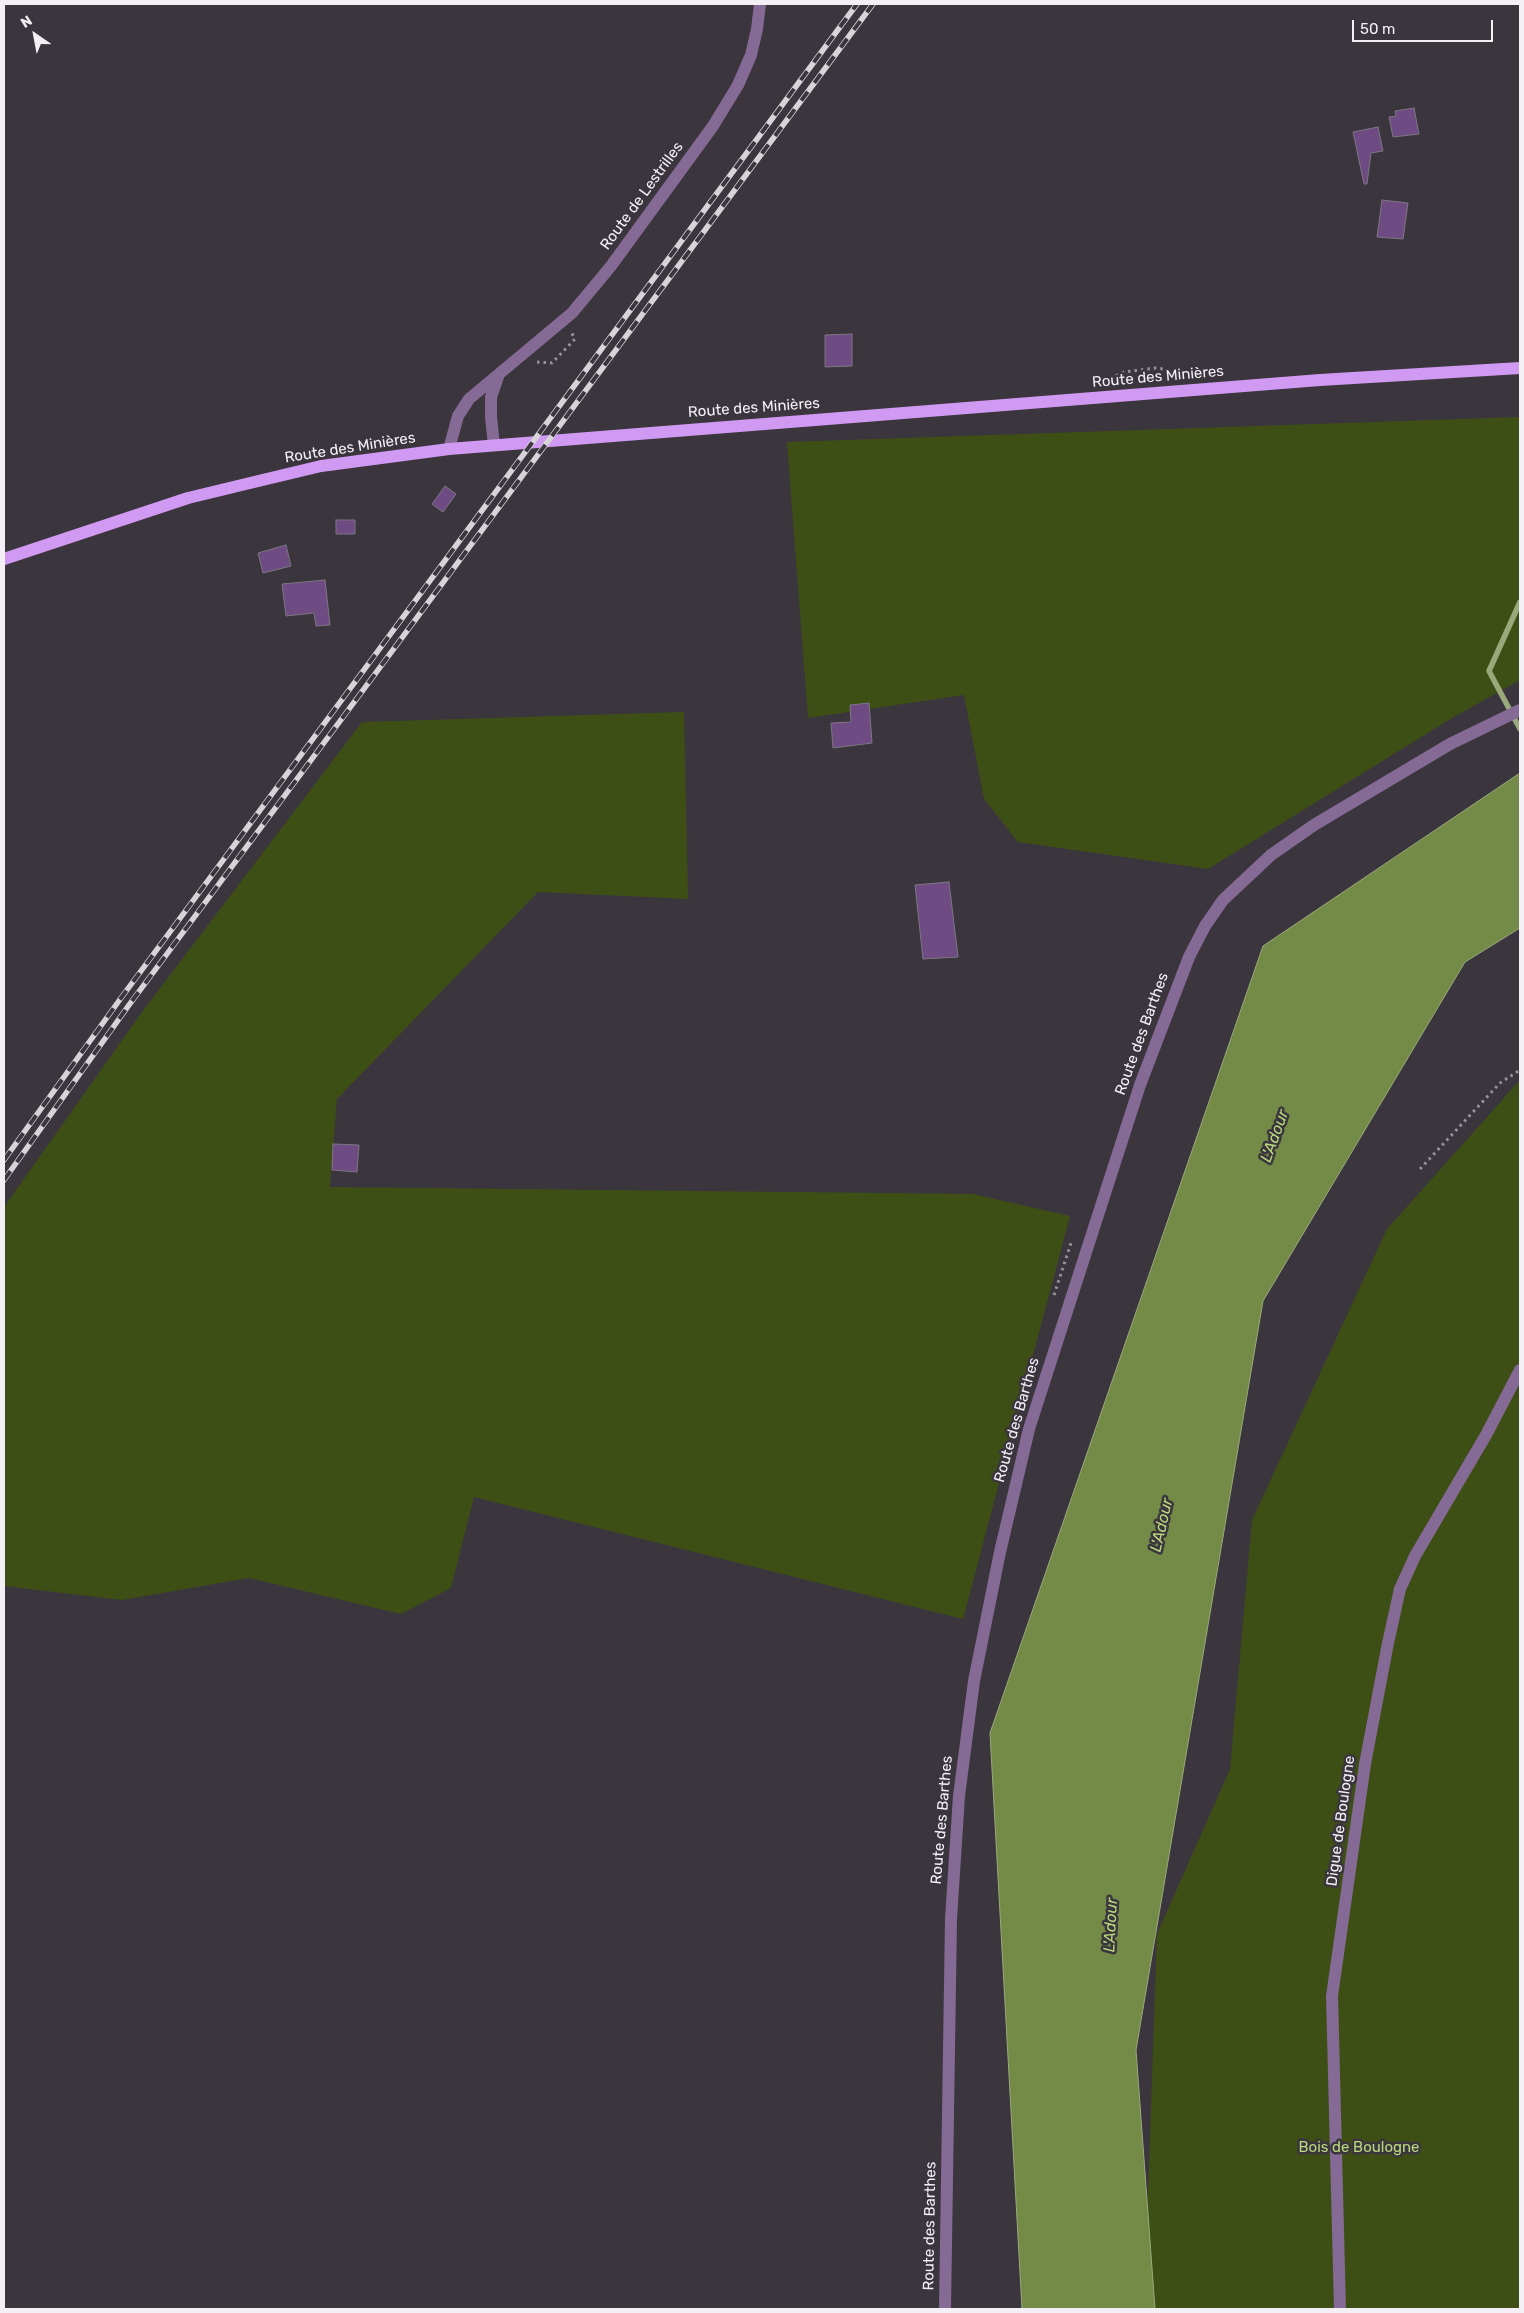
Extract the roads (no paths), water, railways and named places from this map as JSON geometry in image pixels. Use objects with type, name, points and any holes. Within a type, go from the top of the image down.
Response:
[{"type":"main road","name":"Route des Minières","points":[[4,559],[188,498],[321,466],[449,449],[1320,380],[1520,368]]},
{"type":"street","name":"Route de Lestrilles","points":[[449,449],[458,416],[469,399],[572,313],[611,266],[713,126],[738,85],[750,54],[757,29],[760,4]]},
{"type":"street","points":[[494,445],[490,417],[491,397],[499,374]]},
{"type":"street","name":"Route des Barthes","points":[[946,2309],[950,1919],[959,1796],[974,1681],[1000,1552],[1028,1430],[1140,1085],[1189,957],[1205,926],[1223,900],[1271,855],[1314,825],[1450,744],[1520,710]]},
{"type":"street","name":"Digue de Boulogne","points":[[1340,2309],[1332,1996],[1365,1764],[1388,1643],[1400,1589],[1415,1556],[1486,1435],[1520,1370]]},
{"type":"water","name":"L'Adour","points":[[1520,773],[1520,928],[1465,962],[1263,1301],[1136,2050],[1155,2309],[1022,2309],[990,1733],[1263,946]]},
{"type":"waterway","points":[[1520,602],[1489,671],[1520,729]]},
{"type":"railway","points":[[4,1160],[121,998],[857,4]]},
{"type":"railway","points":[[4,1180],[129,1005],[873,4]]},
{"type":"park label","name":"Bois de Boulogne","points":[[1359,2148]]}]
